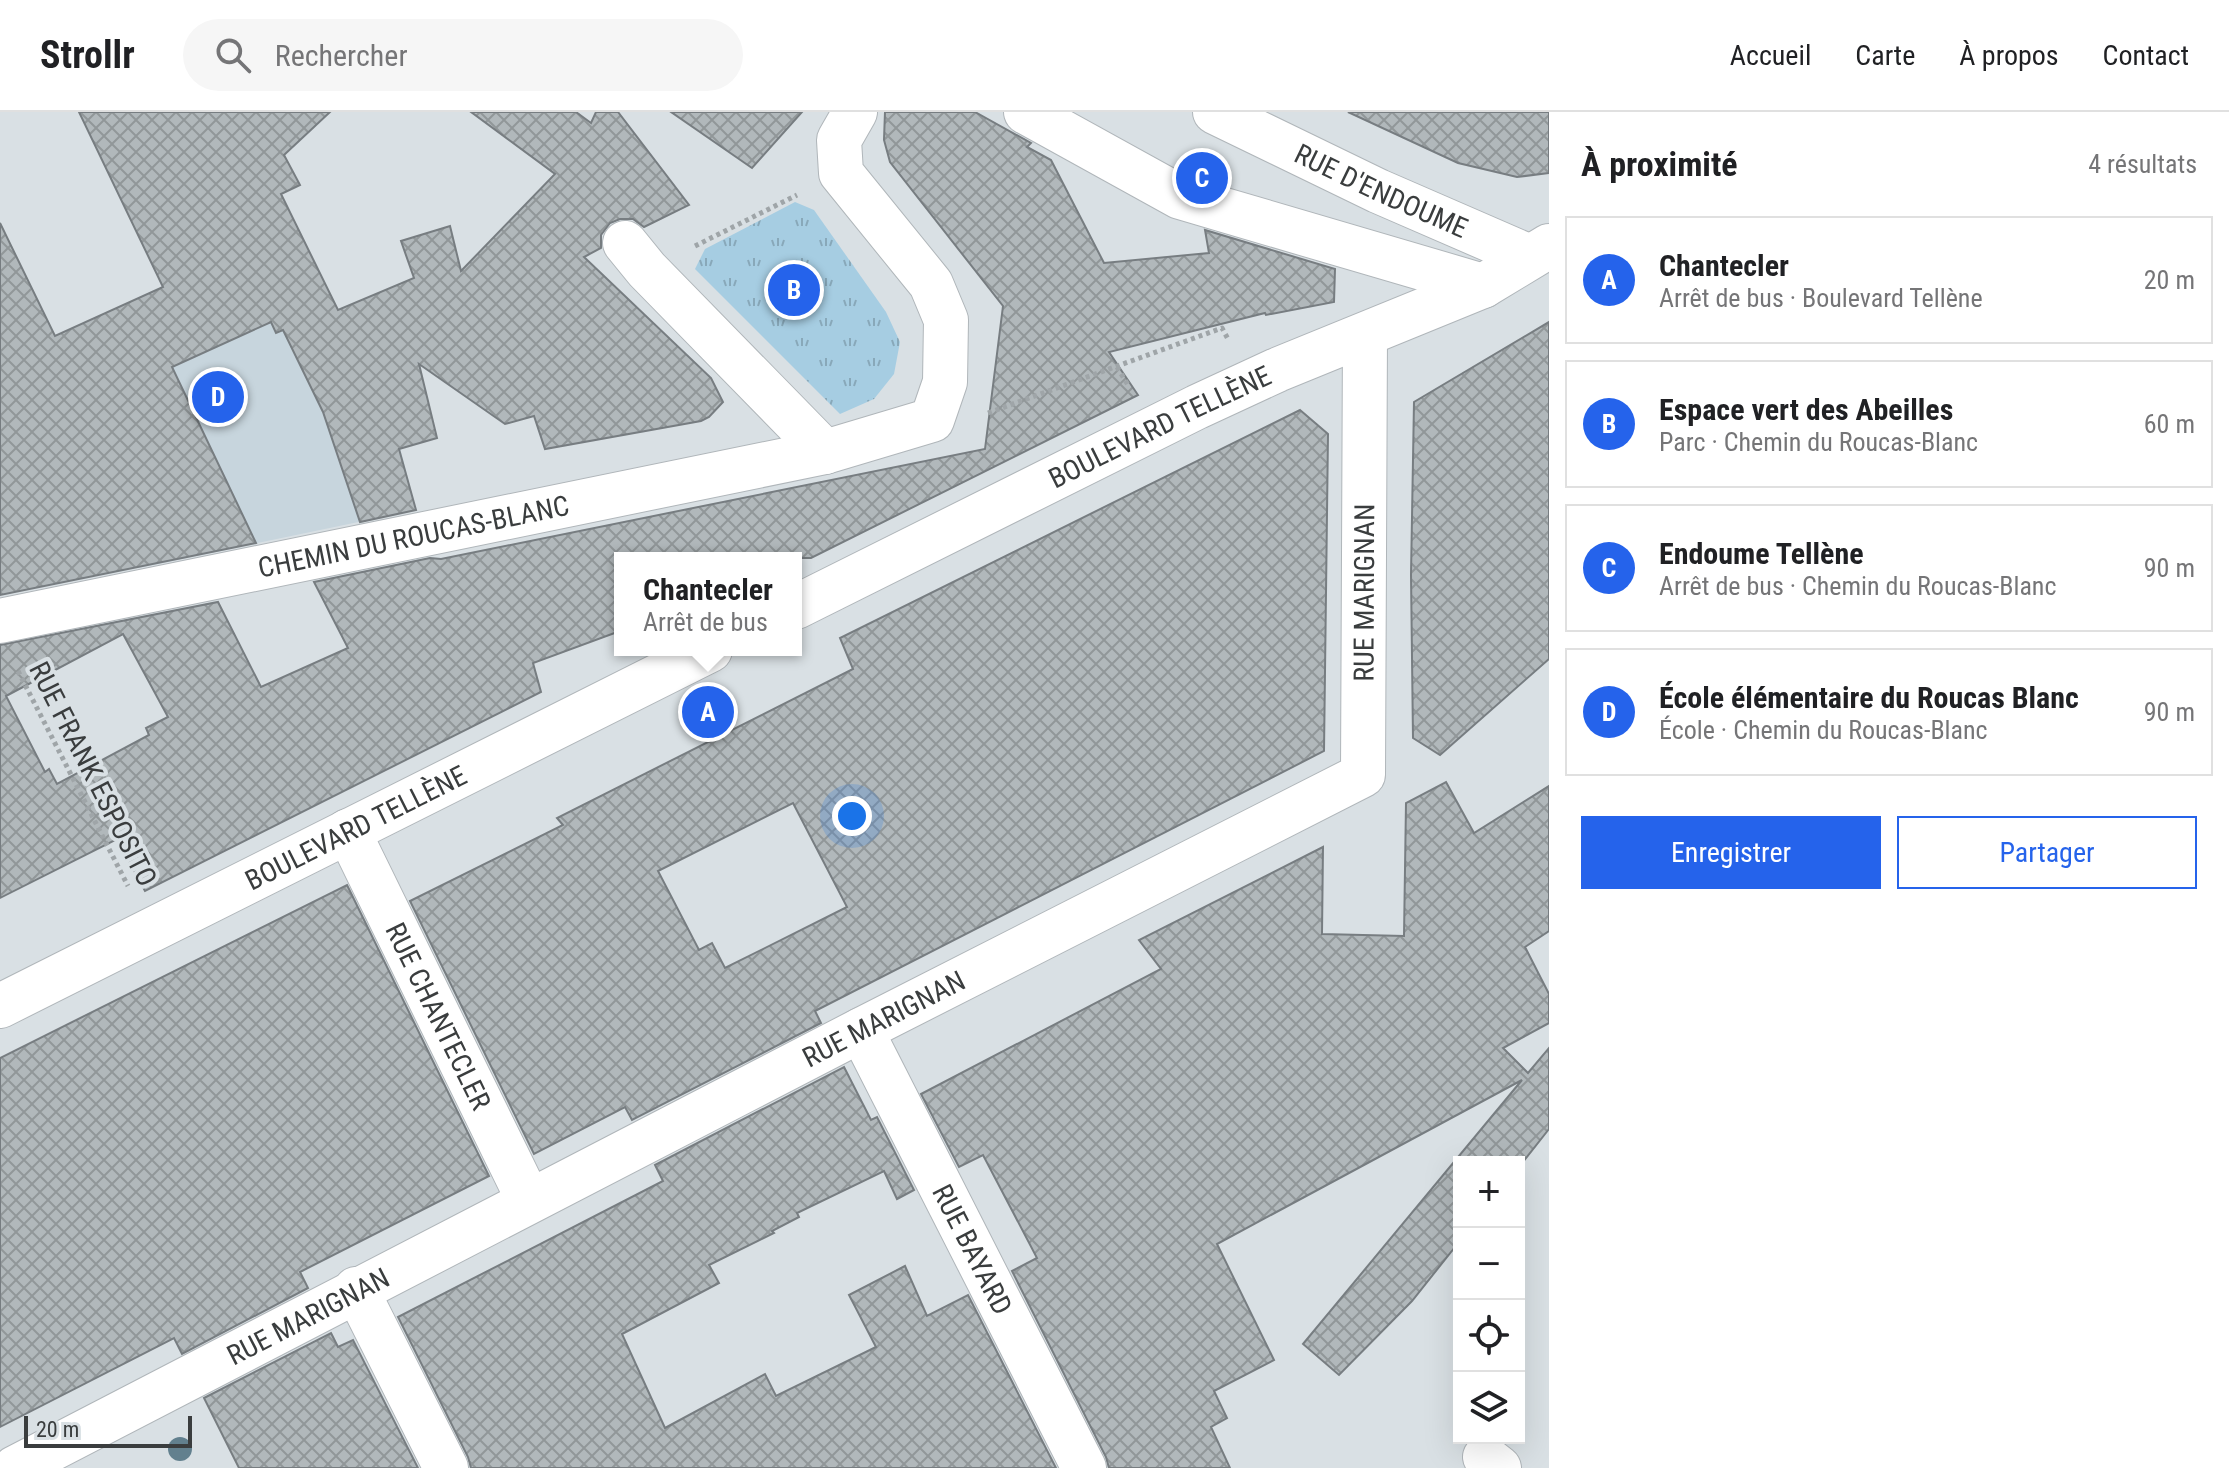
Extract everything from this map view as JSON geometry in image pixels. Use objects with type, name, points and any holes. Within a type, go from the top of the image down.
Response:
[{"type":"street","points":[[855,112],[839,140],[841,173],[931,284],[946,320],[945,382],[932,420]]},
{"type":"street","points":[[1026,112],[1180,197],[1483,286]]},
{"type":"street","name":"RUE D'ENDOUME","points":[[1215,112],[1378,191],[1540,252]]},
{"type":"street","name":"BOULEVARD TELLÈNE","points":[[802,604],[1197,407],[1483,286],[1540,252]]},
{"type":"street","points":[[636,256],[825,452]]},
{"type":"street","name":"RUE MARIGNAN","points":[[15,1468],[356,1289],[1363,775],[1365,335]]},
{"type":"street","name":"CHEMIN DU ROUCAS-BLANC","points":[[0,621],[825,452],[932,420]]},
{"type":"street","name":"BOULEVARD TELLÈNE","points":[[0,1006],[698,656]]},
{"type":"street","name":"RUE CHANTECLER","points":[[348,831],[529,1201]]},
{"type":"street","name":"RUE BAYARD","points":[[861,1030],[1084,1468]]},
{"type":"street","points":[[356,1289],[446,1468]]},
{"type":"path","points":[[636,256],[841,173]]},
{"type":"path","points":[[932,420],[968,420],[1222,328],[1229,341],[1217,346]]},
{"type":"path","name":"RUE FRANK ESPOSITO","points":[[14,663],[150,930]]},
{"type":"shaded area","points":[[301,235],[397,436],[416,510],[138,568],[40,358]]},
{"type":"green space","points":[[795,202],[814,210],[886,312],[900,342],[894,374],[874,399],[840,414],[695,269],[705,249]]},
{"type":"building","points":[[79,112],[330,112],[284,155],[300,185],[281,194],[338,310],[414,278],[401,241],[450,226],[461,271],[555,174],[471,112],[576,112],[591,123],[596,112],[618,112],[689,205],[644,227],[633,219],[610,223],[601,235],[601,248],[584,257],[711,378],[723,402],[701,421],[545,449],[534,416],[505,424],[419,364],[437,438],[399,449],[416,510],[360,522],[323,412],[283,330],[276,333],[271,322],[172,367],[256,543],[0,595],[0,223],[55,336],[163,287]]},
{"type":"building","points":[[671,112],[802,112],[752,168]]},
{"type":"building","points":[[885,112],[975,112],[1031,143],[1027,147],[1051,160],[1104,263],[1209,253],[1205,230],[1335,269],[1334,302],[1265,313],[1109,352],[1138,395],[811,558],[802,558],[802,552],[614,552],[614,633],[533,663],[541,692],[145,891],[117,839],[0,898],[0,645],[218,602],[261,687],[348,648],[314,582],[985,449],[1003,306],[890,162],[884,140]],"holes":[[[123,634],[168,717],[146,728],[149,735],[57,784],[49,769],[45,772],[6,696]]]},
{"type":"building","points":[[1348,112],[1549,112],[1549,173],[1517,177],[1458,163]]},
{"type":"building","points":[[1549,322],[1549,659],[1440,755],[1413,738],[1411,575],[1414,402]]},
{"type":"building","points":[[1300,410],[1328,434],[1324,751],[815,1011],[821,1023],[632,1120],[625,1107],[534,1154],[410,901],[563,825],[557,818],[853,669],[840,638]],"holes":[[[793,803],[847,907],[725,968],[712,943],[699,950],[658,871]]]},
{"type":"building","points":[[1446,782],[1474,833],[1549,786],[1549,931],[1525,947],[1549,994],[1549,1023],[1503,1048],[1528,1073],[1549,1048],[1549,1129],[1525,1159],[1525,1156],[1459,1156],[1522,1080],[1217,1244],[1274,1360],[1214,1391],[1227,1418],[1211,1427],[1230,1468],[1109,1468],[1012,1271],[1037,1258],[983,1155],[959,1167],[921,1094],[1161,969],[1139,940],[1323,847],[1322,934],[1404,936],[1406,803]]},
{"type":"building","points":[[347,885],[489,1176],[300,1272],[308,1288],[182,1354],[174,1338],[0,1427],[0,1058]]},
{"type":"building","points":[[844,1067],[871,1120],[877,1117],[914,1190],[897,1199],[884,1171],[797,1213],[799,1217],[772,1231],[774,1233],[709,1265],[719,1283],[622,1334],[665,1428],[765,1374],[776,1396],[876,1347],[849,1295],[905,1266],[927,1316],[968,1295],[1056,1468],[471,1468],[398,1317],[663,1181],[655,1165]]},
{"type":"building","points":[[1453,1163],[1453,1250],[1412,1301],[1339,1375],[1303,1344]]},
{"type":"building","points":[[331,1333],[338,1347],[353,1340],[418,1468],[239,1468],[204,1398]]},
{"type":"place","name":"Endoume Tellène","points":[[1202,178]]},
{"type":"place","name":"Espace vert des Abeilles","points":[[794,290]]},
{"type":"place","name":"École élémentaire du Roucas Blanc","points":[[218,397]]},
{"type":"place","name":"Chantecler","points":[[708,712]]}]
